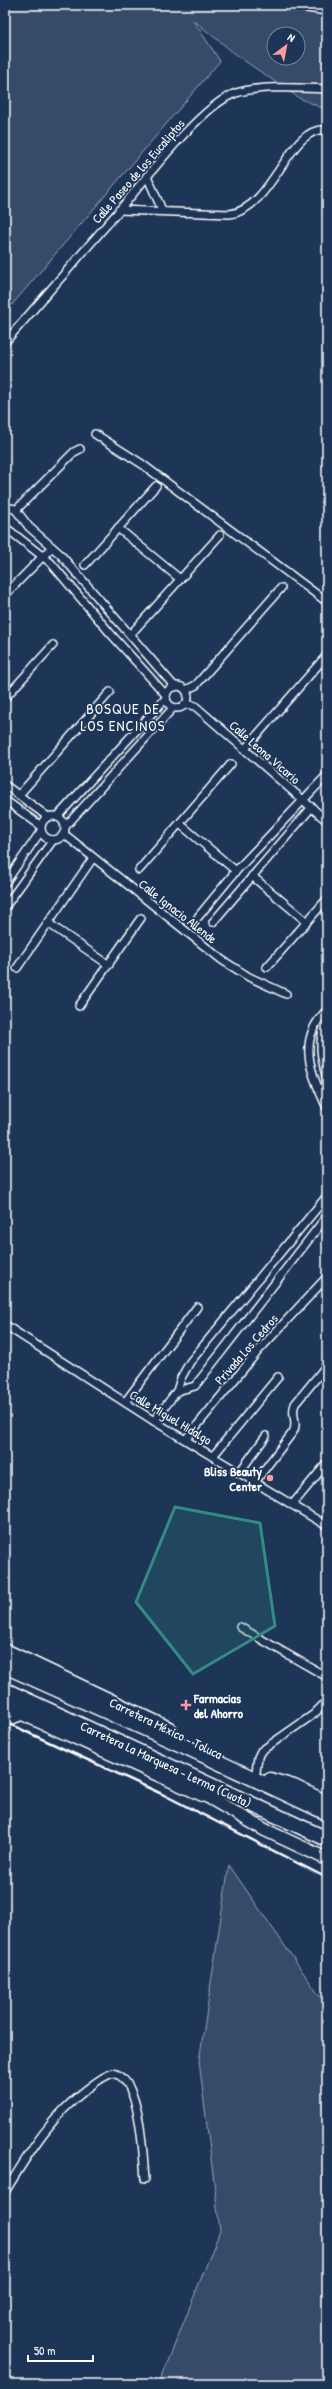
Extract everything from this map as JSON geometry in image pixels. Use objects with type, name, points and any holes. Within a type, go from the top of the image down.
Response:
[{"type":"highway","name":"Carretera México - Toluca","points":[[5,1651],[270,1779]]},
{"type":"highway","name":"Carretera La Marquesa - Lerma (Cuota)","points":[[5,1666],[170,1740],[327,1813]]},
{"type":"highway","name":"Carretera La Marquesa - Lerma (Cuota)","points":[[5,1690],[327,1839]]},
{"type":"highway","points":[[5,1705],[203,1794]]},
{"type":"main road","points":[[270,1779],[294,1786],[327,1802]]},
{"type":"main road","name":"Carretera México - Toluca","points":[[270,1779],[327,1806]]},
{"type":"main road","points":[[203,1794],[327,1850]]},
{"type":"main road","points":[[203,1794],[265,1830],[327,1859]]},
{"type":"street","points":[[286,5],[327,11]]},
{"type":"street","name":"Calle Paseo de los Eucaliptos","points":[[5,342],[147,176],[206,112],[221,100],[237,92],[263,89],[326,88]]},
{"type":"street","points":[[119,210],[239,212],[251,205],[280,170],[298,143],[312,132],[327,130]]},
{"type":"street","points":[[147,176],[162,210]]},
{"type":"street","points":[[95,434],[147,468],[327,602]]},
{"type":"street","points":[[16,510],[74,452],[80,449]]},
{"type":"street","points":[[85,565],[156,486]]},
{"type":"street","points":[[5,510],[12,508],[16,510],[30,527],[52,547],[174,687],[186,690],[196,685],[281,588]]},
{"type":"street","points":[[118,528],[180,579]]},
{"type":"street","points":[[6,529],[43,556],[174,708]]},
{"type":"street","points":[[130,635],[220,536]]},
{"type":"street","points":[[5,595],[52,547]]},
{"type":"street","points":[[110,633],[120,624]]},
{"type":"street","points":[[5,698],[53,645]]},
{"type":"street","points":[[244,750],[327,655]]},
{"type":"street","points":[[57,817],[174,687]]},
{"type":"street","points":[[6,803],[41,828],[47,839],[59,839],[65,830],[174,708],[183,707],[186,704],[188,697],[186,690]]},
{"type":"street","points":[[19,795],[110,692]]},
{"type":"street","name":"Calle Leona Vicario","points":[[186,704],[195,706],[327,821]]},
{"type":"street","points":[[139,870],[231,764]]},
{"type":"street","points":[[198,918],[236,871],[327,775]]},
{"type":"street","points":[[5,785],[48,817],[57,817],[63,821],[65,830]]},
{"type":"street","points":[[213,922],[312,807]]},
{"type":"street","points":[[5,883],[48,817]]},
{"type":"street","points":[[180,824],[236,871]]},
{"type":"street","name":"Calle Ignacio Allende","points":[[65,830],[93,858],[222,960],[249,976],[286,994]]},
{"type":"street","points":[[5,907],[52,840]]},
{"type":"street","points":[[17,968],[93,858]]},
{"type":"street","points":[[252,876],[307,922]]},
{"type":"street","points":[[267,967],[327,899]]},
{"type":"street","points":[[79,1006],[141,918]]},
{"type":"street","points":[[48,922],[109,965]]},
{"type":"street","points":[[327,1010],[312,1032],[308,1058],[311,1073],[327,1108]]},
{"type":"street","points":[[327,1020],[320,1038],[320,1056],[327,1079]]},
{"type":"street","points":[[154,1420],[178,1391],[181,1378],[190,1362],[327,1196]]},
{"type":"street","points":[[178,1391],[195,1386],[327,1216]]},
{"type":"street","name":"Privada Los Cedros","points":[[186,1439],[259,1350],[327,1277]]},
{"type":"street","points":[[125,1402],[197,1307]]},
{"type":"street","name":"Calle Miguel Hidalgo","points":[[5,1325],[125,1402],[327,1526]]},
{"type":"street","points":[[255,1482],[293,1432],[296,1426],[292,1411],[295,1404],[327,1365]]},
{"type":"street","points":[[214,1456],[278,1377]]},
{"type":"street","points":[[239,1473],[266,1436]]},
{"type":"street","points":[[292,1505],[327,1463]]},
{"type":"street","points":[[240,1627],[327,1677]]},
{"type":"street","points":[[256,1772],[258,1757],[261,1751],[314,1714],[327,1701]]},
{"type":"street","points":[[5,1723],[27,1714]]},
{"type":"street","points":[[5,2192],[32,2147],[55,2117],[70,2102],[98,2080],[113,2073],[126,2080],[133,2098],[142,2140],[145,2179]]},
{"type":"highlighted area","points":[[175,1507],[260,1523],[275,1626],[193,1674],[136,1602]]},
{"type":"shaded area","points":[[5,5],[327,5],[327,110],[299,98],[239,57],[193,20],[220,61],[5,313]]},
{"type":"shaded area","points":[[229,1865],[327,2007],[327,2384],[159,2384],[220,2231],[199,2061]]},
{"type":"railway","points":[[5,1722],[162,1794],[327,1878]]},
{"type":"place","name":"Bliss Beauty Center","points":[[270,1478]]},
{"type":"place","name":"Farmacias del Ahorro","points":[[186,1705]]},
{"type":"district","name":"BOSQUE DE LOS ENCINOS","points":[[123,718]]}]
